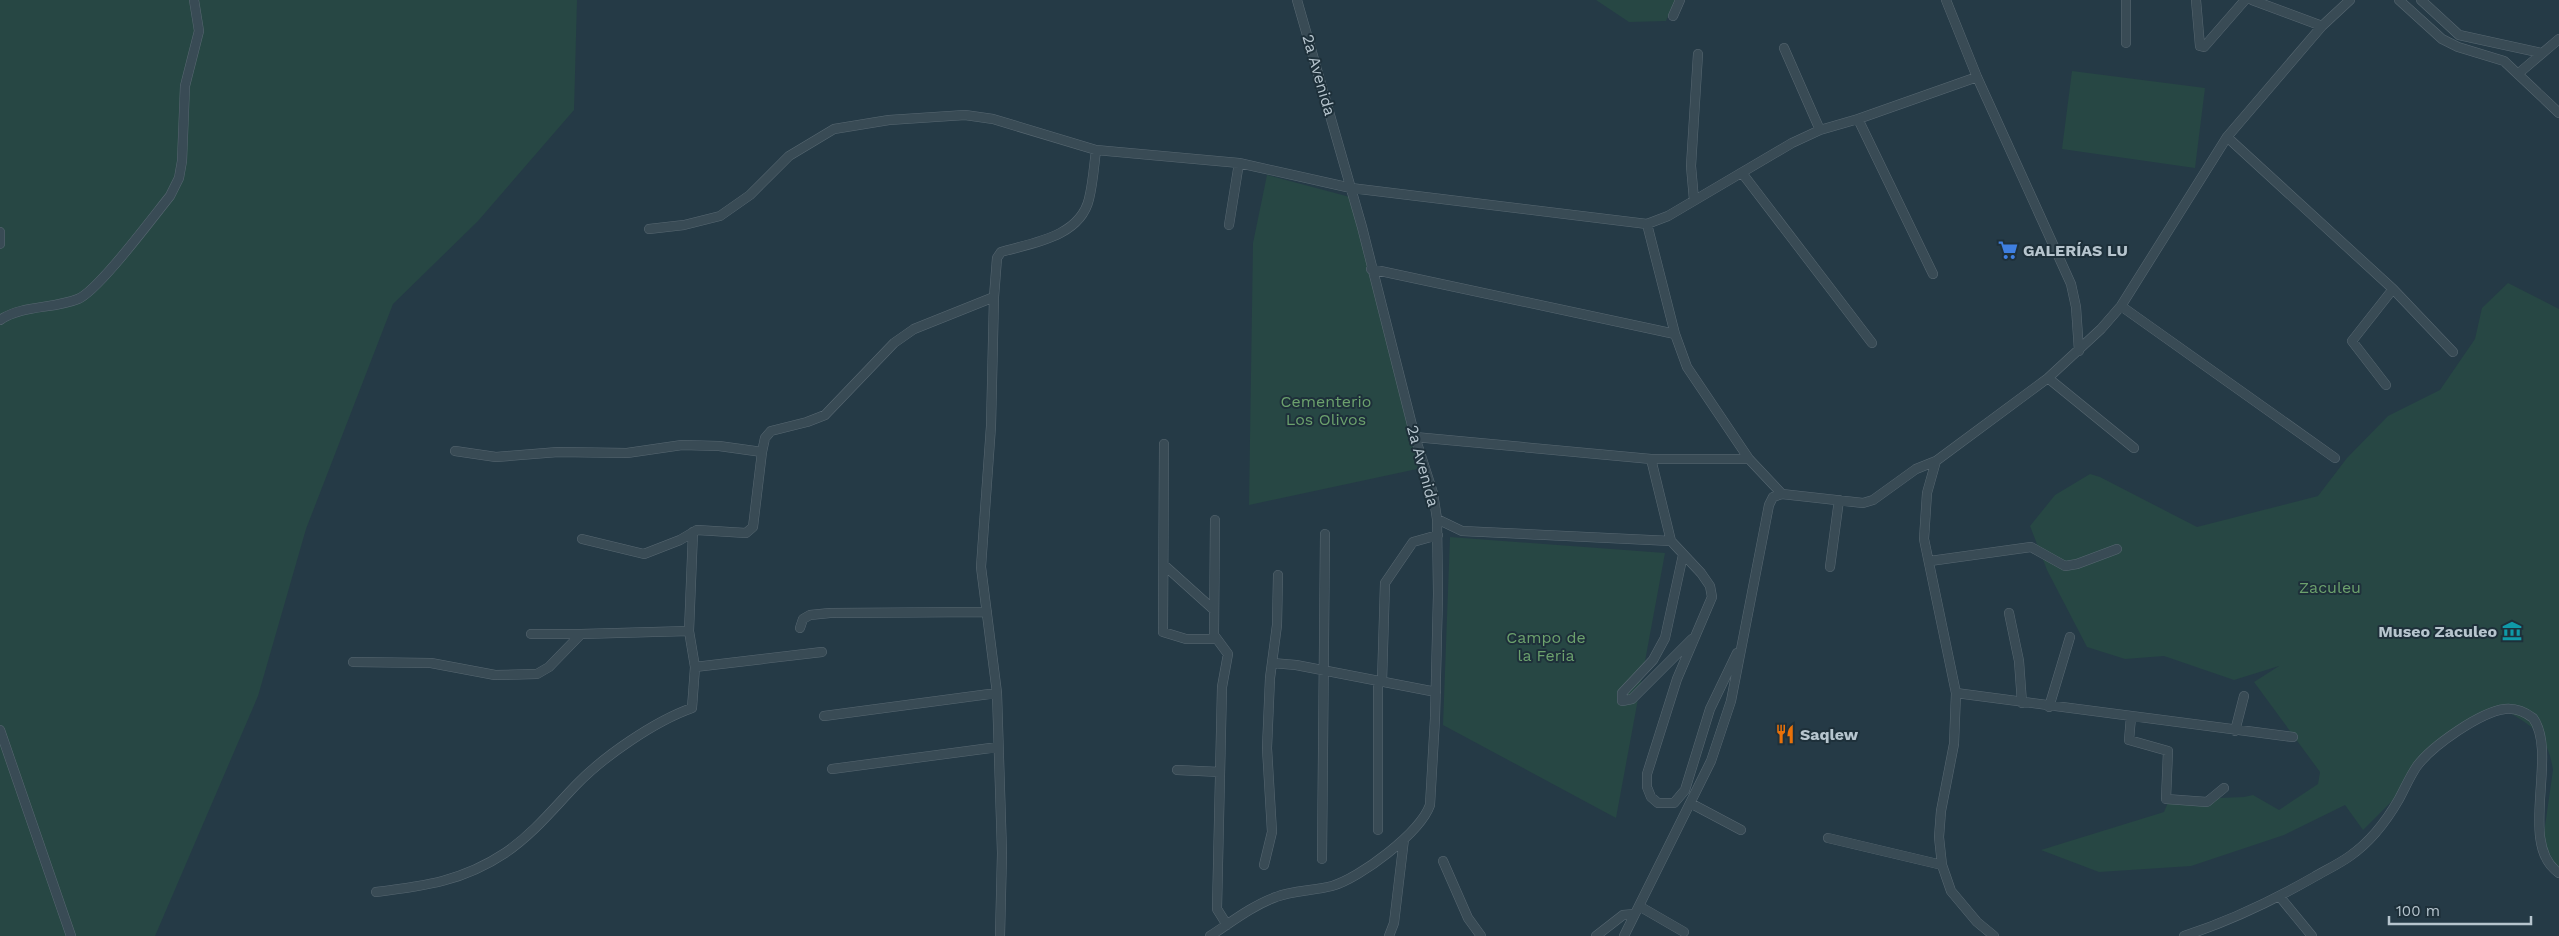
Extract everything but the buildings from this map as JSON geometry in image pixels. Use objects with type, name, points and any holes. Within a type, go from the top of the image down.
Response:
[{"type":"street","points":[[0,320],[12,313],[51,307],[85,296],[170,196],[179,178],[182,161],[185,86],[198,30],[194,0]]},
{"type":"street","name":"2a Avenida","points":[[1210,936],[1274,897],[1334,886],[1349,879],[1404,839],[1427,814],[1430,805],[1436,692],[1438,519],[1433,494],[1415,437],[1351,188],[1297,0]]},
{"type":"street","points":[[1673,16],[1680,0]]},
{"type":"street","points":[[1946,0],[1977,77],[2071,284],[2076,307],[2078,351]]},
{"type":"street","points":[[2126,0],[2126,42]]},
{"type":"street","points":[[2196,0],[2200,46],[2204,47],[2245,0]]},
{"type":"street","points":[[2252,0],[2322,26]]},
{"type":"street","points":[[1625,936],[1692,804],[1711,761],[1731,701],[1769,505],[1773,497],[1782,494],[1863,503],[1873,500],[1916,469],[1936,461],[2048,378],[2078,351],[2121,306],[2227,138],[2322,26],[2350,0]]},
{"type":"street","points":[[2399,0],[2442,39],[2466,50],[2498,57],[2519,73],[2559,113]]},
{"type":"street","points":[[2420,0],[2459,35],[2542,53]]},
{"type":"street","points":[[2519,73],[2559,39]]},
{"type":"street","points":[[1784,48],[1820,130]]},
{"type":"street","points":[[1694,200],[1691,166],[1698,54]]},
{"type":"street","points":[[649,229],[684,225],[720,216],[750,196],[789,156],[834,129],[889,120],[965,115],[993,119],[1096,150],[1239,163],[1351,188],[1647,224],[1668,216],[1792,143],[1820,130],[1858,119],[1977,77]]},
{"type":"street","points":[[1858,119],[1933,274]]},
{"type":"street","points":[[2227,138],[2393,289],[2453,352]]},
{"type":"street","points":[[1000,936],[1002,854],[997,693],[981,567],[991,426],[994,297],[997,258],[1001,252],[1054,236],[1071,227],[1080,217],[1089,201],[1096,150]]},
{"type":"street","points":[[1229,225],[1239,163]]},
{"type":"street","points":[[1742,172],[1872,343]]},
{"type":"street","points":[[1647,224],[1675,334],[1687,367],[1749,459],[1782,494]]},
{"type":"street","points":[[0,232],[0,244]]},
{"type":"street","points":[[1372,269],[1675,334]]},
{"type":"street","points":[[2386,385],[2352,341],[2393,289]]},
{"type":"street","points":[[582,539],[644,554],[680,540],[701,529],[746,533],[750,531],[753,527],[762,452],[765,438],[771,431],[807,422],[825,415],[894,343],[914,329],[994,297]]},
{"type":"street","points":[[2121,306],[2335,458]]},
{"type":"street","points":[[2048,378],[2134,448]]},
{"type":"street","points":[[1415,437],[1651,459],[1749,459]]},
{"type":"street","points":[[455,451],[496,458],[558,452],[626,453],[682,444],[719,446],[762,452]]},
{"type":"street","points":[[1164,444],[1163,632],[1186,639],[1215,639],[1228,650],[1222,686],[1217,909],[1227,925]]},
{"type":"street","points":[[1651,459],[1671,541],[1701,573],[1710,586],[1712,597],[1677,679],[1647,774],[1646,787],[1651,797],[1658,803],[1674,804],[1684,790],[1710,709],[1744,639]]},
{"type":"street","points":[[1936,461],[1927,494],[1924,539],[1956,693],[1954,744],[1940,810],[1939,837],[1942,865],[1951,890],[1977,922],[1994,936]]},
{"type":"street","points":[[1830,567],[1839,500]]},
{"type":"street","points":[[1438,519],[1462,531],[1671,541]]},
{"type":"street","points":[[1215,520],[1215,639]]},
{"type":"street","points":[[376,892],[434,885],[466,873],[505,852],[544,821],[578,783],[629,741],[692,708],[695,667],[690,631],[693,532]]},
{"type":"street","points":[[1322,859],[1324,534]]},
{"type":"street","points":[[1378,830],[1380,681],[1385,583],[1413,542],[1438,535]]},
{"type":"street","points":[[1930,561],[2031,548],[2065,566],[2077,564],[2117,549]]},
{"type":"street","points":[[1683,555],[1665,638],[1653,660],[1622,694],[1622,701],[1632,699],[1697,633]]},
{"type":"street","points":[[1164,566],[1214,610]]},
{"type":"street","points":[[1264,865],[1272,832],[1267,748],[1272,663],[1277,626],[1278,575]]},
{"type":"street","points":[[800,628],[804,619],[810,615],[830,613],[987,612]]},
{"type":"street","points":[[2009,613],[2019,661],[2022,703]]},
{"type":"street","points":[[531,634],[690,631]]},
{"type":"street","points":[[353,662],[432,663],[495,676],[537,674],[549,667],[581,634]]},
{"type":"street","points":[[2049,707],[2070,636]]},
{"type":"street","points":[[695,667],[822,652]]},
{"type":"street","points":[[1272,663],[1324,670],[1436,692]]},
{"type":"street","points":[[824,716],[997,693]]},
{"type":"street","points":[[1956,693],[2049,707],[2293,737]]},
{"type":"street","points":[[2236,731],[2244,696]]},
{"type":"street","points":[[2184,936],[2220,924],[2280,897],[2351,856],[2379,829],[2399,800],[2416,766],[2434,747],[2482,718],[2505,709],[2523,711],[2535,719],[2544,731],[2552,758]]},
{"type":"street","points":[[2131,717],[2129,740],[2168,751],[2166,799],[2207,802],[2224,788]]},
{"type":"street","points":[[0,730],[72,936]]},
{"type":"street","points":[[832,769],[998,747]]},
{"type":"street","points":[[1177,770],[1220,772]]},
{"type":"street","points":[[2551,790],[2543,840],[2546,856],[2559,873]]},
{"type":"street","points":[[1692,804],[1741,830]]},
{"type":"street","points":[[1828,838],[1942,865]]},
{"type":"street","points":[[1389,936],[1394,922],[1404,839]]},
{"type":"street","points":[[1443,861],[1468,918],[1481,936]]},
{"type":"street","points":[[2280,897],[2312,936]]},
{"type":"street","points":[[1596,936],[1623,915],[1637,910],[1684,932]]},
{"type":"green space","points":[[0,0],[577,0],[574,110],[478,221],[393,304],[306,529],[258,696],[155,936],[0,936]]},
{"type":"green space","points":[[1596,0],[1675,0],[1666,21],[1629,22]]},
{"type":"green space","points":[[2072,71],[2205,88],[2195,168],[2062,149]]},
{"type":"green space","name":"Cementerio Los Olivos","points":[[1267,175],[1350,197],[1418,465],[1417,469],[1249,505],[1253,243]]},
{"type":"green space","name":"Zaculeu","points":[[2508,283],[2559,309],[2559,873],[2543,840],[2553,770],[2551,758],[2538,733],[2524,721],[2505,710],[2482,719],[2425,750],[2396,797],[2363,830],[2345,805],[2284,835],[2191,866],[2099,872],[2041,850],[2164,812],[2169,800],[2253,795],[2279,810],[2318,784],[2320,772],[2254,682],[2279,666],[2234,680],[2164,656],[2125,659],[2087,647],[2047,570],[2030,526],[2055,495],[2090,474],[2100,477],[2197,527],[2318,496],[2347,458],[2388,416],[2440,390],[2475,339],[2482,308]]},
{"type":"green space","name":"Campo de la Feria","points":[[1450,537],[1665,553],[1616,818],[1443,725]]},
{"type":"place","name":"GALERÍAS LU","points":[[2008,250]]},
{"type":"place","name":"Museo Zaculeo","points":[[2512,631]]},
{"type":"place","name":"Saqlew","points":[[1785,734]]}]
